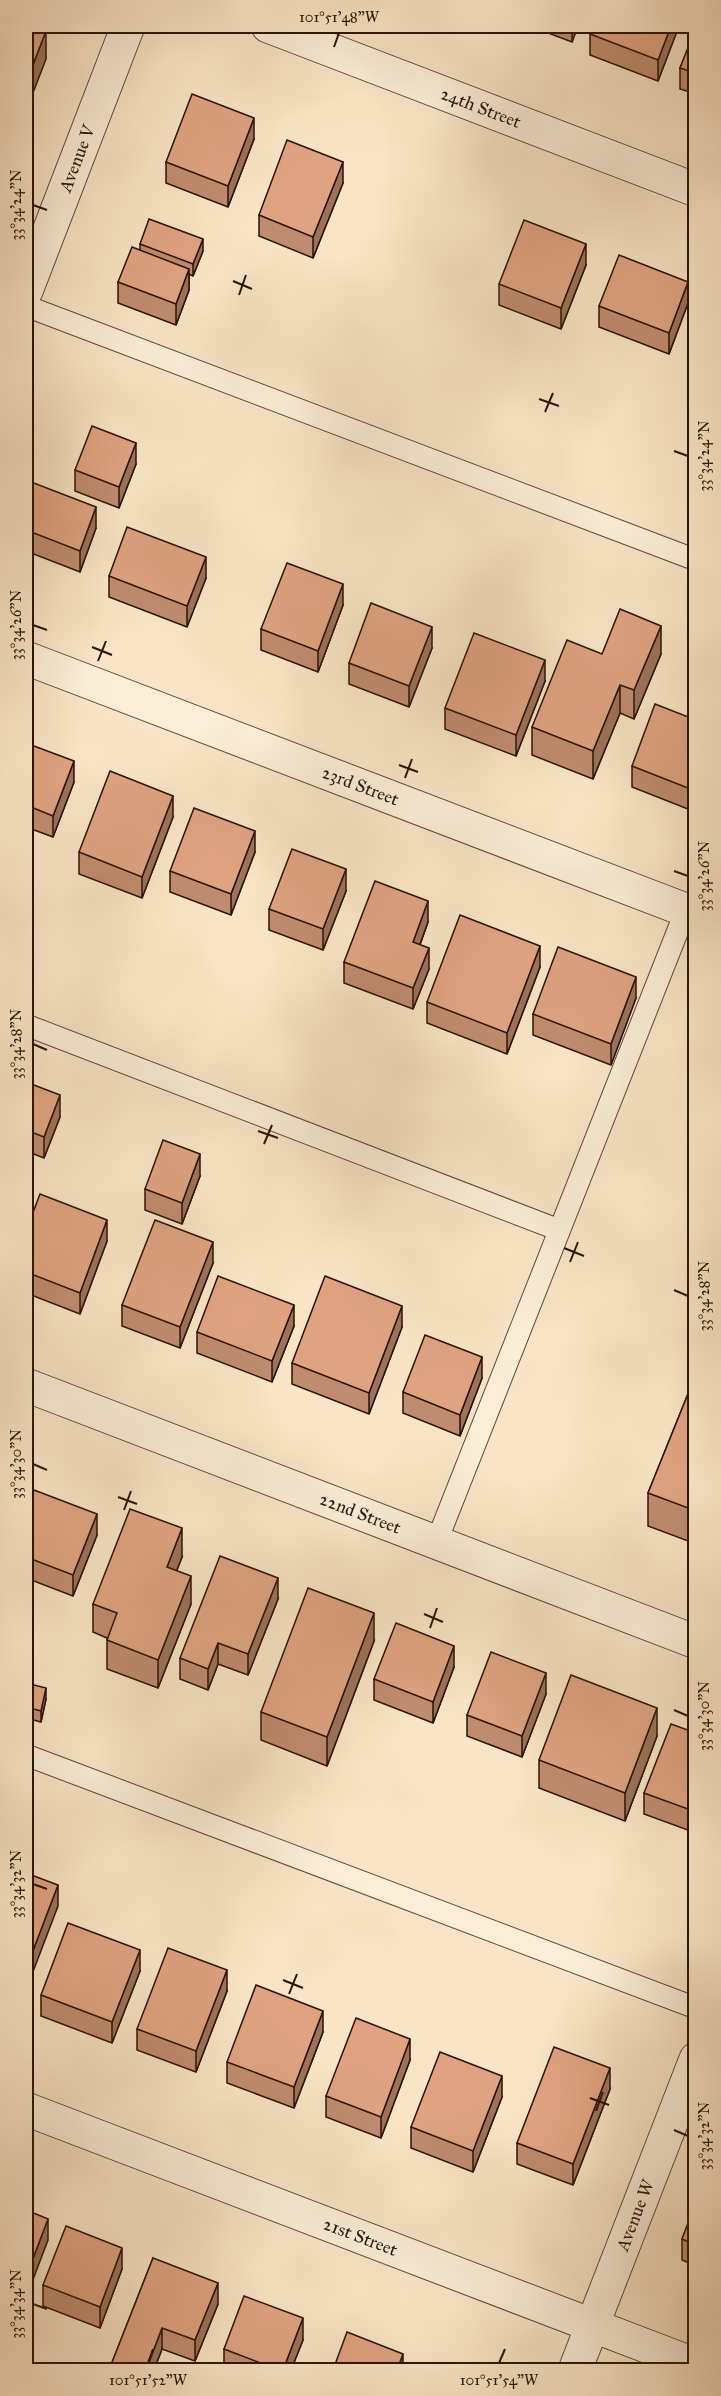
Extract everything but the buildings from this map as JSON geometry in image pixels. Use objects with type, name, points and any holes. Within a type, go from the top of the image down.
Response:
[{"type":"street","name":"Avenue V","points":[[26,291],[128,26]]},
{"type":"street","name":"24th Street","points":[[267,26],[696,190]]},
{"type":"street","name":"23rd Street","points":[[26,658],[691,912]]},
{"type":"street","name":"22nd Street","points":[[26,1385],[696,1642]]},
{"type":"street","name":"Avenue W","points":[[575,2370],[696,2059]]},
{"type":"street","name":"21st Street","points":[[26,2109],[696,2366]]},
{"type":"lane","points":[[26,306],[696,560]]},
{"type":"lane","points":[[436,1543],[560,1230],[691,912]]},
{"type":"lane","points":[[26,1025],[560,1230]]},
{"type":"lane","points":[[26,1755],[696,2008]]}]
